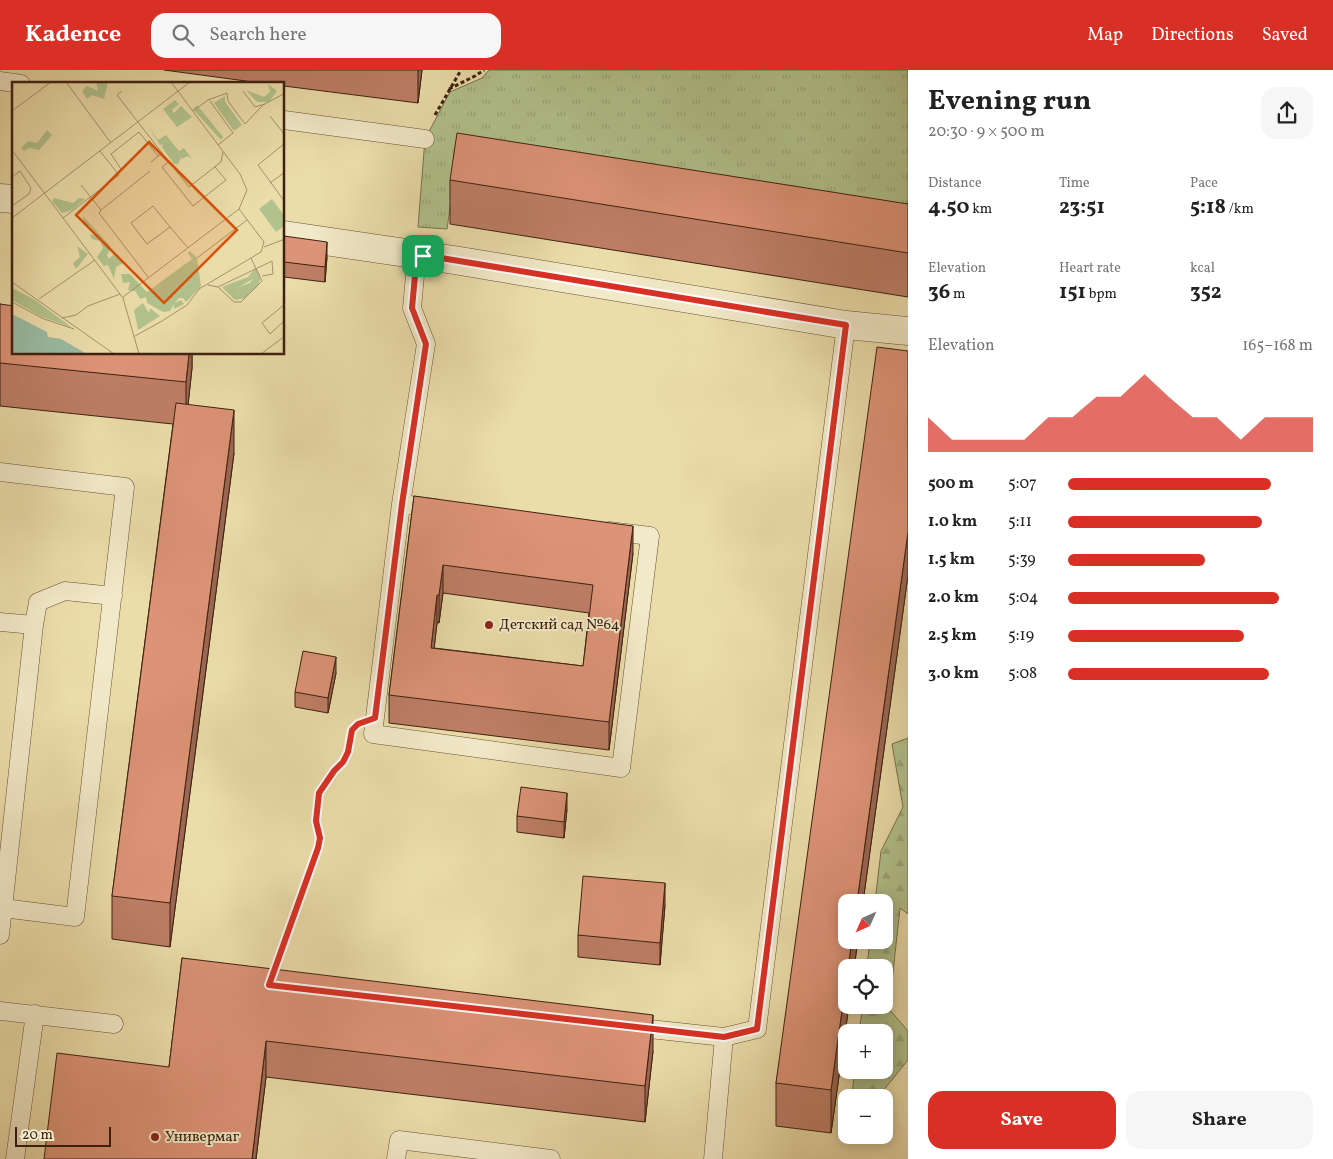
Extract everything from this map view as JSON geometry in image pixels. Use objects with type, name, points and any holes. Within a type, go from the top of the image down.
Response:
[{"type":"street","points":[[285,235],[454,260],[846,325],[908,331]]},
{"type":"lane","points":[[285,120],[425,139]]},
{"type":"lane","points":[[420,255],[412,308],[426,344],[402,504],[373,734],[621,768],[650,536],[592,529]]},
{"type":"lane","points":[[615,1025],[724,1037],[757,1029],[846,325]]},
{"type":"lane","points":[[0,472],[125,487],[75,918],[3,908]]},
{"type":"lane","points":[[402,504],[449,510]]},
{"type":"lane","points":[[0,935],[38,602],[64,591],[112,596]]},
{"type":"lane","points":[[0,622],[34,626]]},
{"type":"lane","points":[[0,1011],[114,1024]]},
{"type":"lane","points":[[16,1159],[35,1014]]},
{"type":"lane","points":[[713,1159],[724,1037]]},
{"type":"lane","points":[[396,1159],[399,1140],[550,1159]]},
{"type":"path","points":[[425,139],[436,114],[461,70]]},
{"type":"path","points":[[449,90],[484,70]]},
{"type":"path","points":[[272,976],[318,848],[320,838],[316,821],[319,793],[334,771],[343,762],[348,752],[352,730],[358,724],[375,718]]},
{"type":"green space","points":[[489,70],[908,70],[908,237],[456,166],[447,229],[418,227],[425,139],[450,92],[482,78]]},
{"type":"green space","points":[[908,738],[908,914],[900,908],[893,972],[893,959],[868,959],[869,949],[893,949],[893,894],[876,894],[881,851],[903,807],[892,744]]},
{"type":"green space","points":[[862,1014],[893,1014],[908,1031],[908,1060],[893,1078],[893,1024],[860,1024]]},
{"type":"green space","points":[[854,1079],[893,1079],[884,1089],[853,1089]]},
{"type":"building","points":[[457,133],[908,204],[908,253],[450,180]]},
{"type":"building","points":[[285,236],[327,242],[325,267],[285,262]]},
{"type":"building","points":[[0,304],[12,306],[12,355],[189,355],[186,382],[0,363]]},
{"type":"building","points":[[877,347],[908,351],[908,532],[858,894],[838,894],[838,949],[851,949],[849,959],[838,959],[838,1014],[842,1014],[840,1024],[838,1024],[838,1040],[831,1090],[776,1083]]},
{"type":"building","points":[[176,403],[234,410],[170,903],[112,896]]},
{"type":"building","points":[[414,496],[633,526],[609,722],[389,695]],"holes":[[[443,565],[593,585],[583,666],[431,648],[437,595],[439,595]]]},
{"type":"building","points":[[303,651],[336,657],[328,698],[295,692]]},
{"type":"building","points":[[521,787],[567,793],[564,822],[517,816]]},
{"type":"building","points":[[583,876],[665,883],[660,943],[578,935]]},
{"type":"building","points":[[182,958],[653,1015],[645,1086],[266,1041],[252,1159],[44,1159],[57,1053],[169,1067]]},
{"type":"place","name":"Детский сад №64","points":[[489,625]]},
{"type":"place","name":"Универмаг","points":[[155,1137]]},
{"type":"route","points":[[417,254],[423,256],[846,325],[757,1029],[724,1037],[269,985],[318,848],[320,838],[316,821],[319,793],[334,771],[343,762],[348,752],[352,730],[358,724],[375,718],[402,504],[426,344],[412,308],[417,254]]}]
